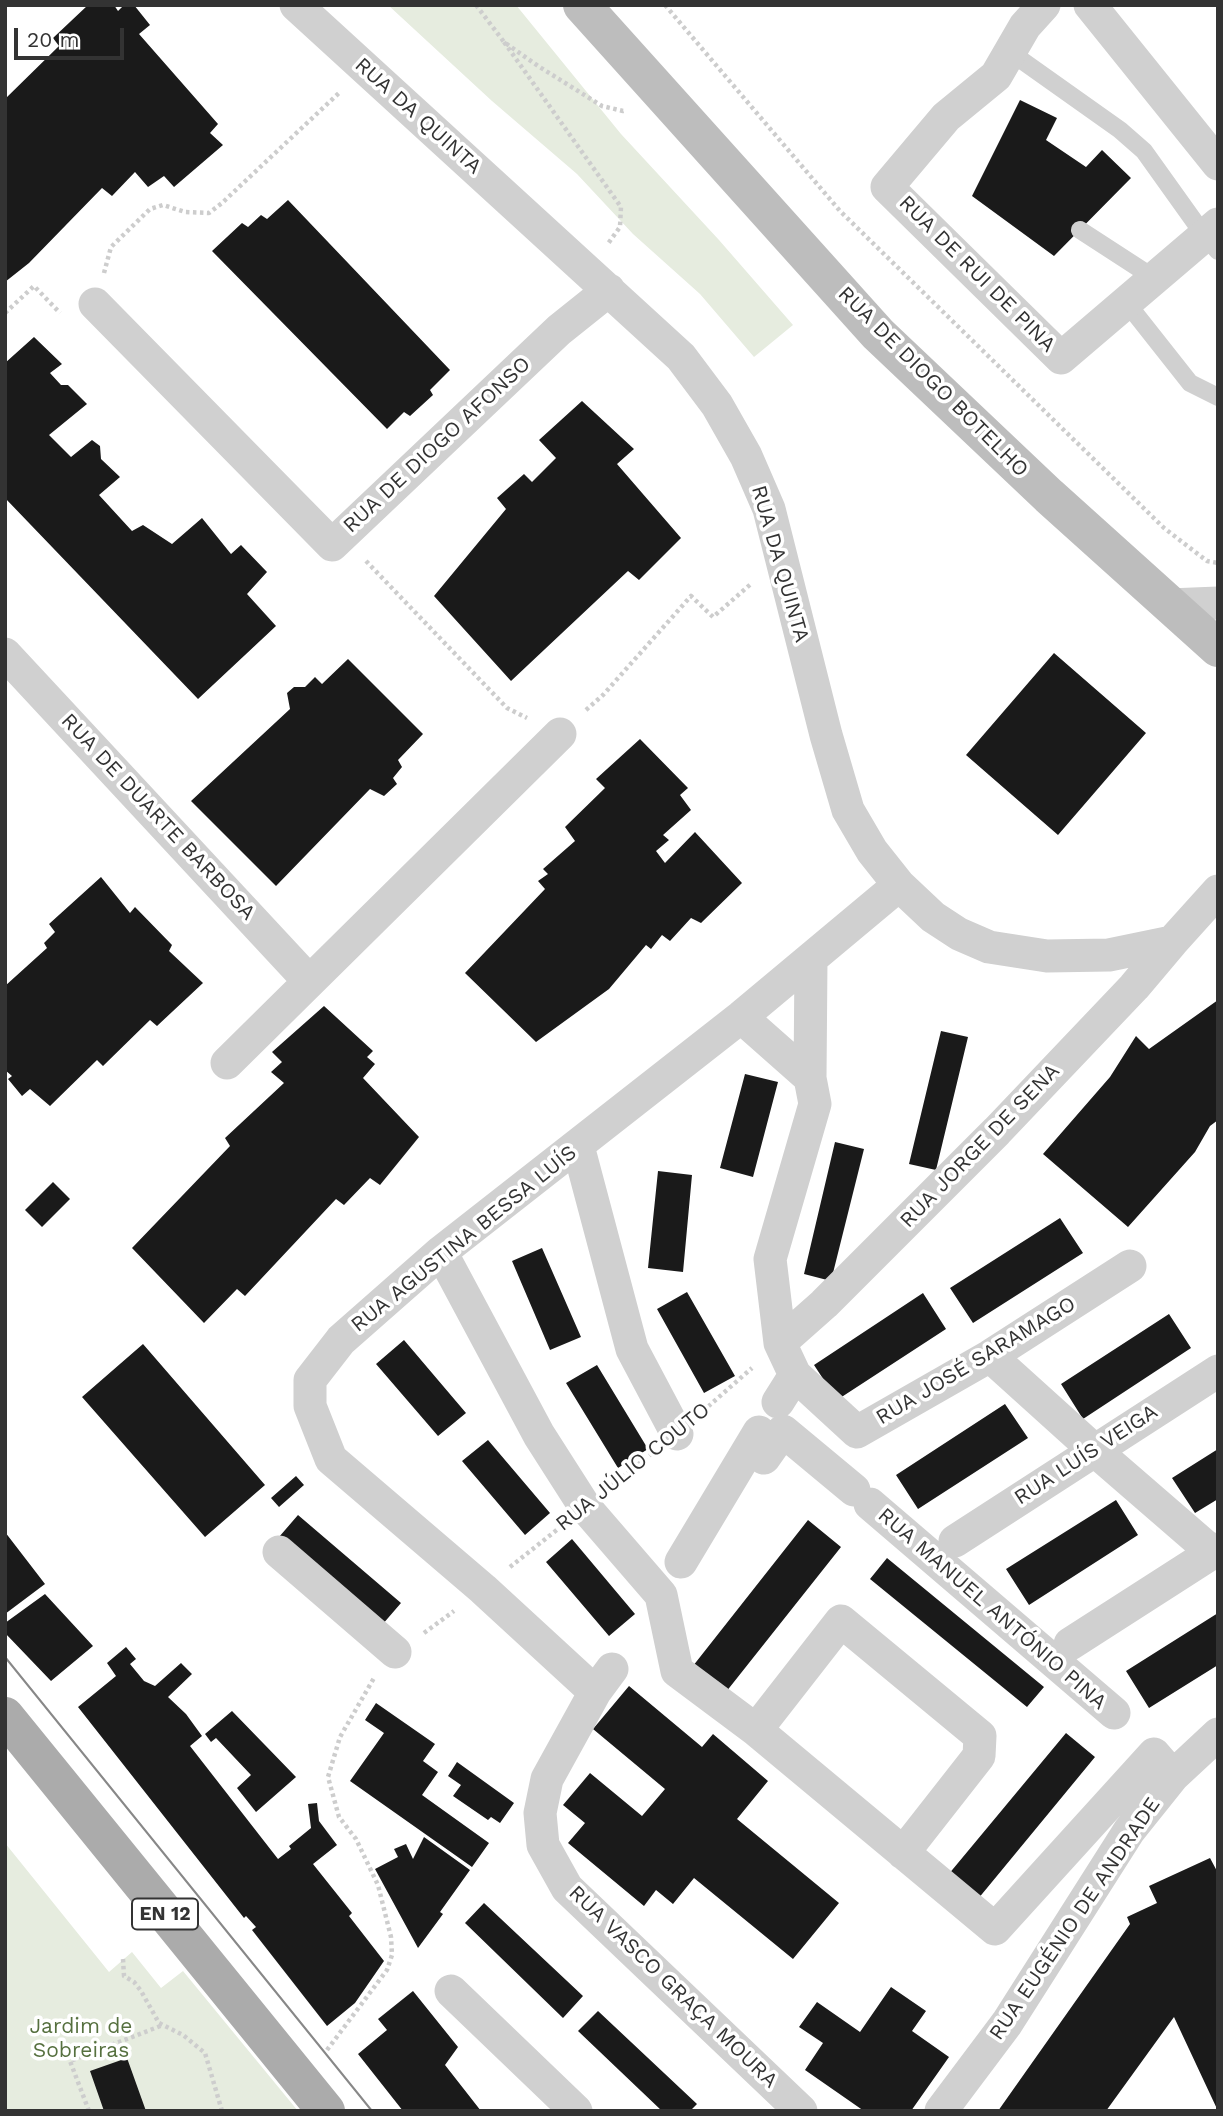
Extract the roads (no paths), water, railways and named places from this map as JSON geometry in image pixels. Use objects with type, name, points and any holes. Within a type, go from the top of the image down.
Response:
[{"type":"main road","name":"RUA DE DIOGO BOTELHO","points":[[582,5],[878,334],[1039,486],[1218,648]]},
{"type":"main road","name":"EN 12","points":[[5,1716],[326,2111]]},
{"type":"street","name":"RUA DA QUINTA","points":[[296,5],[681,357],[717,405],[746,456],[769,509],[826,735],[848,810],[872,851],[898,885],[933,917],[959,934],[989,947],[1047,956],[1110,956],[1172,942]]},
{"type":"street","name":"RUA DE RUI DE PINA","points":[[1044,5],[1025,26],[996,76],[946,117],[887,187],[1061,358],[1154,278],[1213,236]]},
{"type":"street","points":[[1090,5],[1218,164]]},
{"type":"street","name":"RUA DE DIOGO AFONSO","points":[[95,304],[332,545],[559,330],[598,281]]},
{"type":"street","points":[[1169,605],[1218,603]]},
{"type":"street","name":"RUA DE DUARTE BARBOSA","points":[[5,654],[309,982]]},
{"type":"street","points":[[227,1063],[560,734]]},
{"type":"street","name":"RUA AGUSTINA BESSA LUÍS","points":[[604,1681],[483,1589],[331,1459],[310,1406],[310,1380],[341,1340],[441,1252],[741,1017],[898,885]]},
{"type":"street","points":[[1172,942],[1218,891]]},
{"type":"street","name":"RUA JORGE DE SENA","points":[[780,1343],[824,1304],[997,1131],[1134,987],[1172,942]]},
{"type":"street","points":[[780,1343],[770,1259],[815,1104],[810,1078],[811,959]]},
{"type":"street","points":[[741,1017],[810,1078]]},
{"type":"street","points":[[578,1146],[632,1349],[677,1434]]},
{"type":"street","points":[[441,1252],[539,1435],[585,1507],[666,1586],[677,1671],[755,1730],[995,1930],[1157,1758]]},
{"type":"street","name":"RUA JOSÉ SARAMAGO","points":[[780,1343],[786,1388],[857,1432],[990,1356],[1130,1266]]},
{"type":"street","points":[[990,1356],[1093,1449],[1215,1550],[1070,1644]]},
{"type":"street","name":"RUA LUÍS VEIGA","points":[[954,1541],[1218,1370]]},
{"type":"street","name":"RUA MANUEL ANTÓNIO PINA","points":[[666,1586],[755,1439],[764,1458],[783,1431],[1114,1713]]},
{"type":"street","points":[[279,1552],[395,1653]]},
{"type":"street","points":[[755,1730],[841,1621],[981,1736],[979,1756],[903,1853]]},
{"type":"street","name":"RUA VASCO GRAÇA MOURA","points":[[604,1681],[547,1779],[540,1813],[543,1845],[567,1888],[802,2111]]},
{"type":"street","name":"RUA EUGÉNIO DE ANDRADE","points":[[941,2111],[1007,2023],[1129,1831],[1157,1758],[1218,1734]]},
{"type":"street","points":[[451,1991],[576,2111]]},
{"type":"lane","points":[[1010,52],[1120,130],[1144,151],[1213,236]]},
{"type":"lane","points":[[1080,230],[1154,278]]},
{"type":"lane","points":[[1126,302],[1190,383],[1218,397]]},
{"type":"tram line","points":[[5,1657],[372,2111]]},
{"type":"park label","name":"Jardim de Sobreiras","points":[[81,2039]]}]
